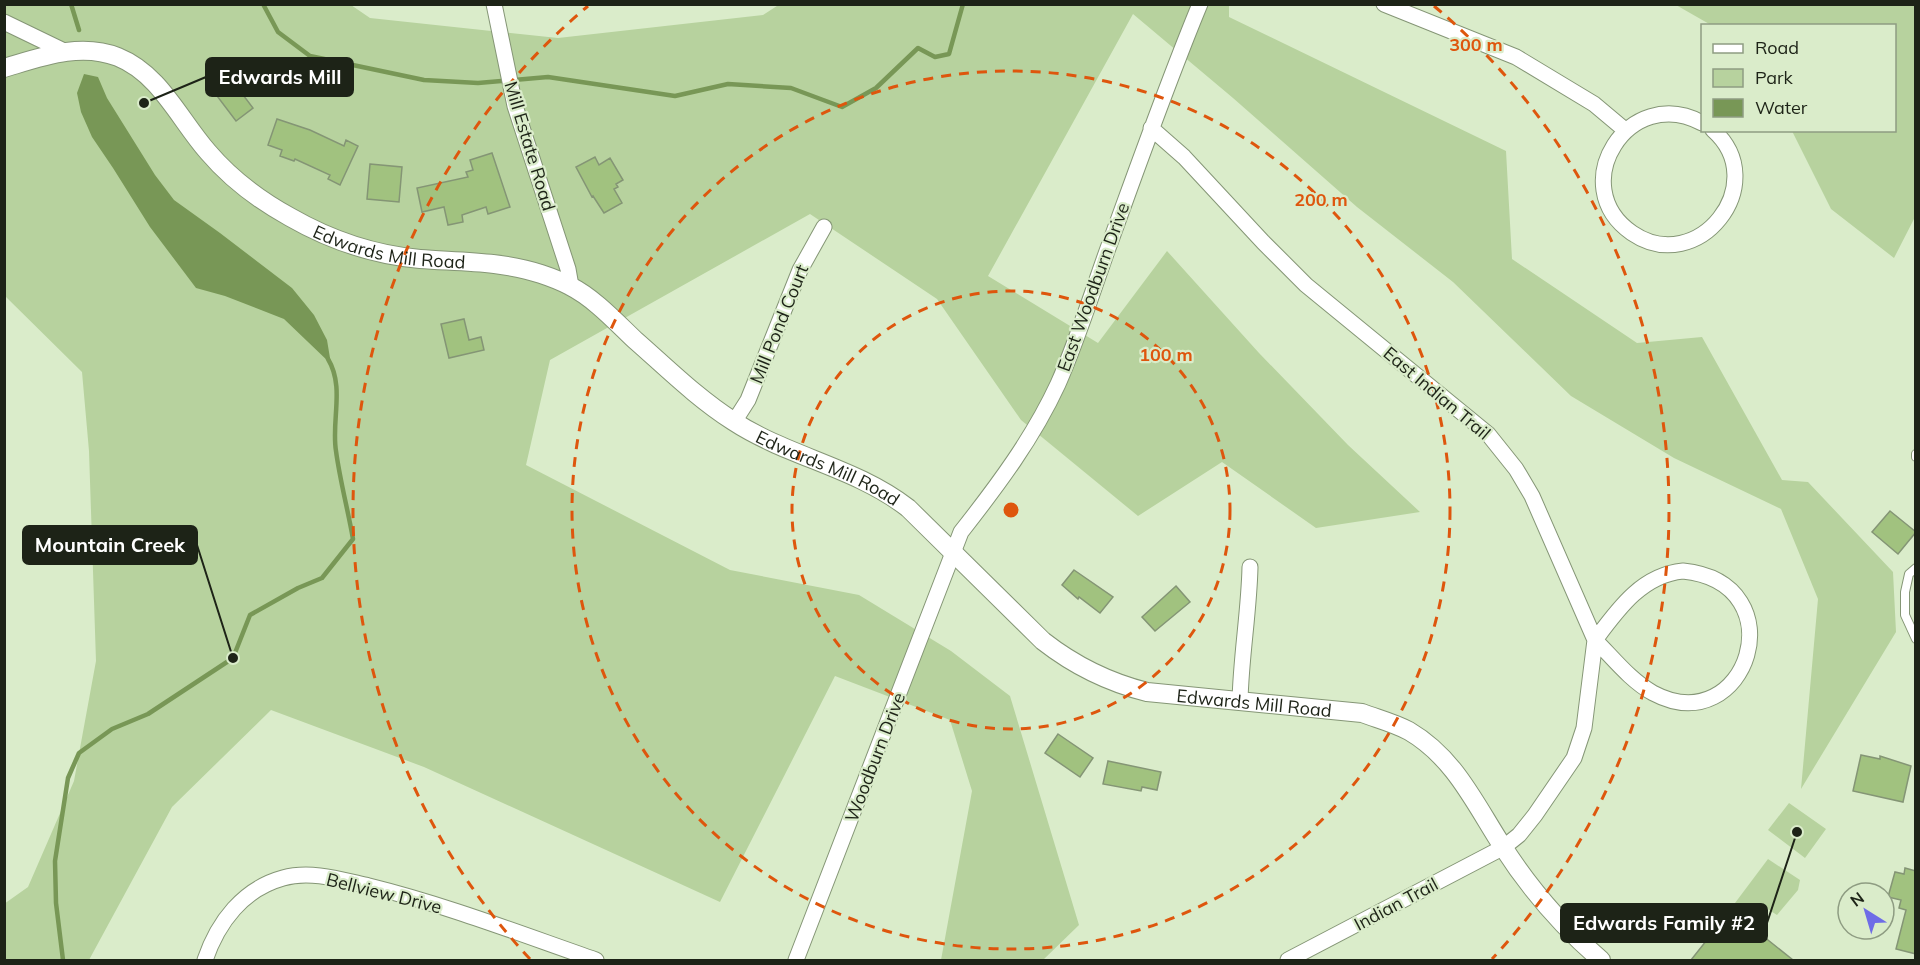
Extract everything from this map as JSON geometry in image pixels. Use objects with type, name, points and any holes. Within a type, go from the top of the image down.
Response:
[{"type":"street","name":"Mill Estate Road","points":[[494,4],[515,106],[568,269],[571,286]]},
{"type":"street","name":"East Woodburn Drive","points":[[953,552],[962,532],[1020,452],[1058,384],[1151,128],[1200,4]]},
{"type":"street","points":[[1384,4],[1516,57],[1594,104],[1625,130]]},
{"type":"street","points":[[4,22],[64,51]]},
{"type":"street","name":"Edwards Mill Road","points":[[8,63],[64,51],[97,51],[118,57],[136,67],[158,87],[208,152],[232,177],[270,206],[318,231],[351,245],[384,254],[512,267],[539,273],[571,286],[601,309],[688,388],[734,422],[780,446],[840,469],[880,488],[908,508],[1043,641],[1086,670],[1114,683],[1147,692],[1362,714],[1391,722],[1409,732],[1427,743],[1455,770],[1503,848],[1532,888],[1566,927],[1601,960]]},
{"type":"street","points":[[1701,122],[1680,114],[1665,113],[1651,116],[1625,130],[1615,141],[1608,154],[1604,176],[1606,197],[1620,223],[1631,232],[1651,241],[1673,244],[1701,236],[1718,222],[1730,203],[1734,189],[1734,174],[1732,160],[1726,147],[1715,132]]},
{"type":"street","name":"East Indian Trail","points":[[1151,128],[1184,158],[1306,285],[1473,420],[1498,445],[1532,496],[1595,640]]},
{"type":"street","name":"Mill Pond Court","points":[[734,422],[748,400],[800,270],[824,227]]},
{"type":"street","name":"Woodburn Drive","points":[[796,960],[830,878],[871,764],[953,552]]},
{"type":"street","points":[[1240,701],[1240,675],[1250,567]]},
{"type":"street","points":[[1503,848],[1519,835],[1535,815],[1574,758],[1584,728],[1595,640],[1619,608],[1636,592],[1666,574],[1683,571],[1702,574],[1731,591],[1745,611],[1751,636],[1746,662],[1732,683],[1711,697],[1687,702],[1667,699],[1652,693],[1638,683],[1595,640]]},
{"type":"street","name":"Indian Trail","points":[[1288,960],[1503,848]]},
{"type":"street","name":"Bellview Drive","points":[[205,960],[217,932],[244,897],[269,882],[301,875],[321,876],[407,896],[596,960]]},
{"type":"lane","points":[[1916,568],[1909,574],[1905,592],[1905,615],[1916,639]]},
{"type":"green space","points":[[780,4],[1229,5],[1229,17],[1506,151],[1512,259],[1637,343],[1702,337],[1782,480],[1808,482],[1893,572],[1896,632],[1801,789],[1818,599],[1781,509],[1674,458],[1571,396],[1453,282],[1357,207],[1133,14],[988,276],[1098,343],[1167,251],[1259,353],[1348,445],[1420,512],[1316,528],[1222,462],[1138,516],[1021,420],[937,299],[810,214],[550,360],[526,465],[730,570],[859,595],[951,651],[1010,696],[1079,925],[1043,960],[941,960],[972,791],[950,720],[835,676],[720,902],[424,767],[271,710],[172,807],[89,960],[5,960],[4,904],[28,887],[74,781],[96,661],[89,451],[82,372],[5,296],[5,5],[351,5],[370,18],[558,38],[763,15]]},
{"type":"green space","points":[[1676,5],[1915,5],[1915,217],[1894,258],[1831,209],[1792,132],[1896,132],[1896,24],[1709,24]]},
{"type":"green space","points":[[1789,803],[1826,829],[1805,858],[1768,830]]},
{"type":"green space","points":[[1768,859],[1800,880],[1798,890],[1777,915],[1766,908],[1753,905],[1746,912],[1735,903]]},
{"type":"water","points":[[84,74],[98,77],[107,98],[155,175],[174,200],[292,288],[314,315],[327,340],[331,364],[284,319],[225,296],[196,288],[150,227],[92,137],[81,112],[77,93]]},
{"type":"building","points":[[231,79],[253,108],[236,121],[214,92]]},
{"type":"building","points":[[277,119],[310,130],[344,146],[346,140],[358,146],[340,185],[328,179],[330,175],[295,159],[294,161],[280,156],[282,150],[268,145]]},
{"type":"building","points":[[492,153],[510,207],[488,214],[486,207],[462,215],[463,222],[448,225],[444,207],[422,212],[417,188],[468,177],[466,172],[473,170],[470,160]]},
{"type":"building","points":[[595,157],[599,165],[610,158],[623,180],[616,184],[618,187],[614,189],[622,203],[604,213],[592,197],[576,167]]},
{"type":"building","points":[[370,164],[402,167],[399,202],[367,199]]},
{"type":"building","points":[[464,319],[469,340],[481,337],[484,350],[449,358],[441,324]]},
{"type":"building","points":[[1890,511],[1916,532],[1898,554],[1872,532]]},
{"type":"building","points":[[1074,570],[1113,597],[1100,613],[1062,585]]},
{"type":"building","points":[[1176,586],[1190,602],[1155,631],[1142,617]]},
{"type":"building","points":[[1058,734],[1093,758],[1080,777],[1045,753]]},
{"type":"building","points":[[1861,755],[1880,759],[1880,756],[1911,766],[1903,802],[1853,791]]},
{"type":"building","points":[[1108,761],[1161,772],[1157,790],[1142,787],[1141,791],[1103,784]]},
{"type":"building","points":[[1905,868],[1916,871],[1916,954],[1896,949],[1906,910],[1899,908],[1901,900],[1896,899],[1896,881],[1892,881],[1895,872],[1904,874]]},
{"type":"building","points":[[1733,907],[1766,933],[1763,936],[1793,960],[1691,960]]},
{"type":"waterway","points":[[71,4],[79,30]]},
{"type":"waterway","points":[[263,4],[278,32],[310,56],[424,80],[478,83],[548,77],[675,96],[728,84],[791,88],[842,107],[876,88],[918,48],[935,57],[949,54],[963,4]]},
{"type":"waterway","points":[[63,960],[56,903],[55,861],[68,778],[79,753],[112,729],[148,714],[233,658],[250,615],[298,588],[322,578],[353,539],[336,451],[336,381],[328,359]]},
{"type":"place","name":"Edwards Mill","points":[[144,103]]},
{"type":"place","name":"Mountain Creek","points":[[233,658]]},
{"type":"place","name":"Edwards Family #2","points":[[1797,832]]}]
